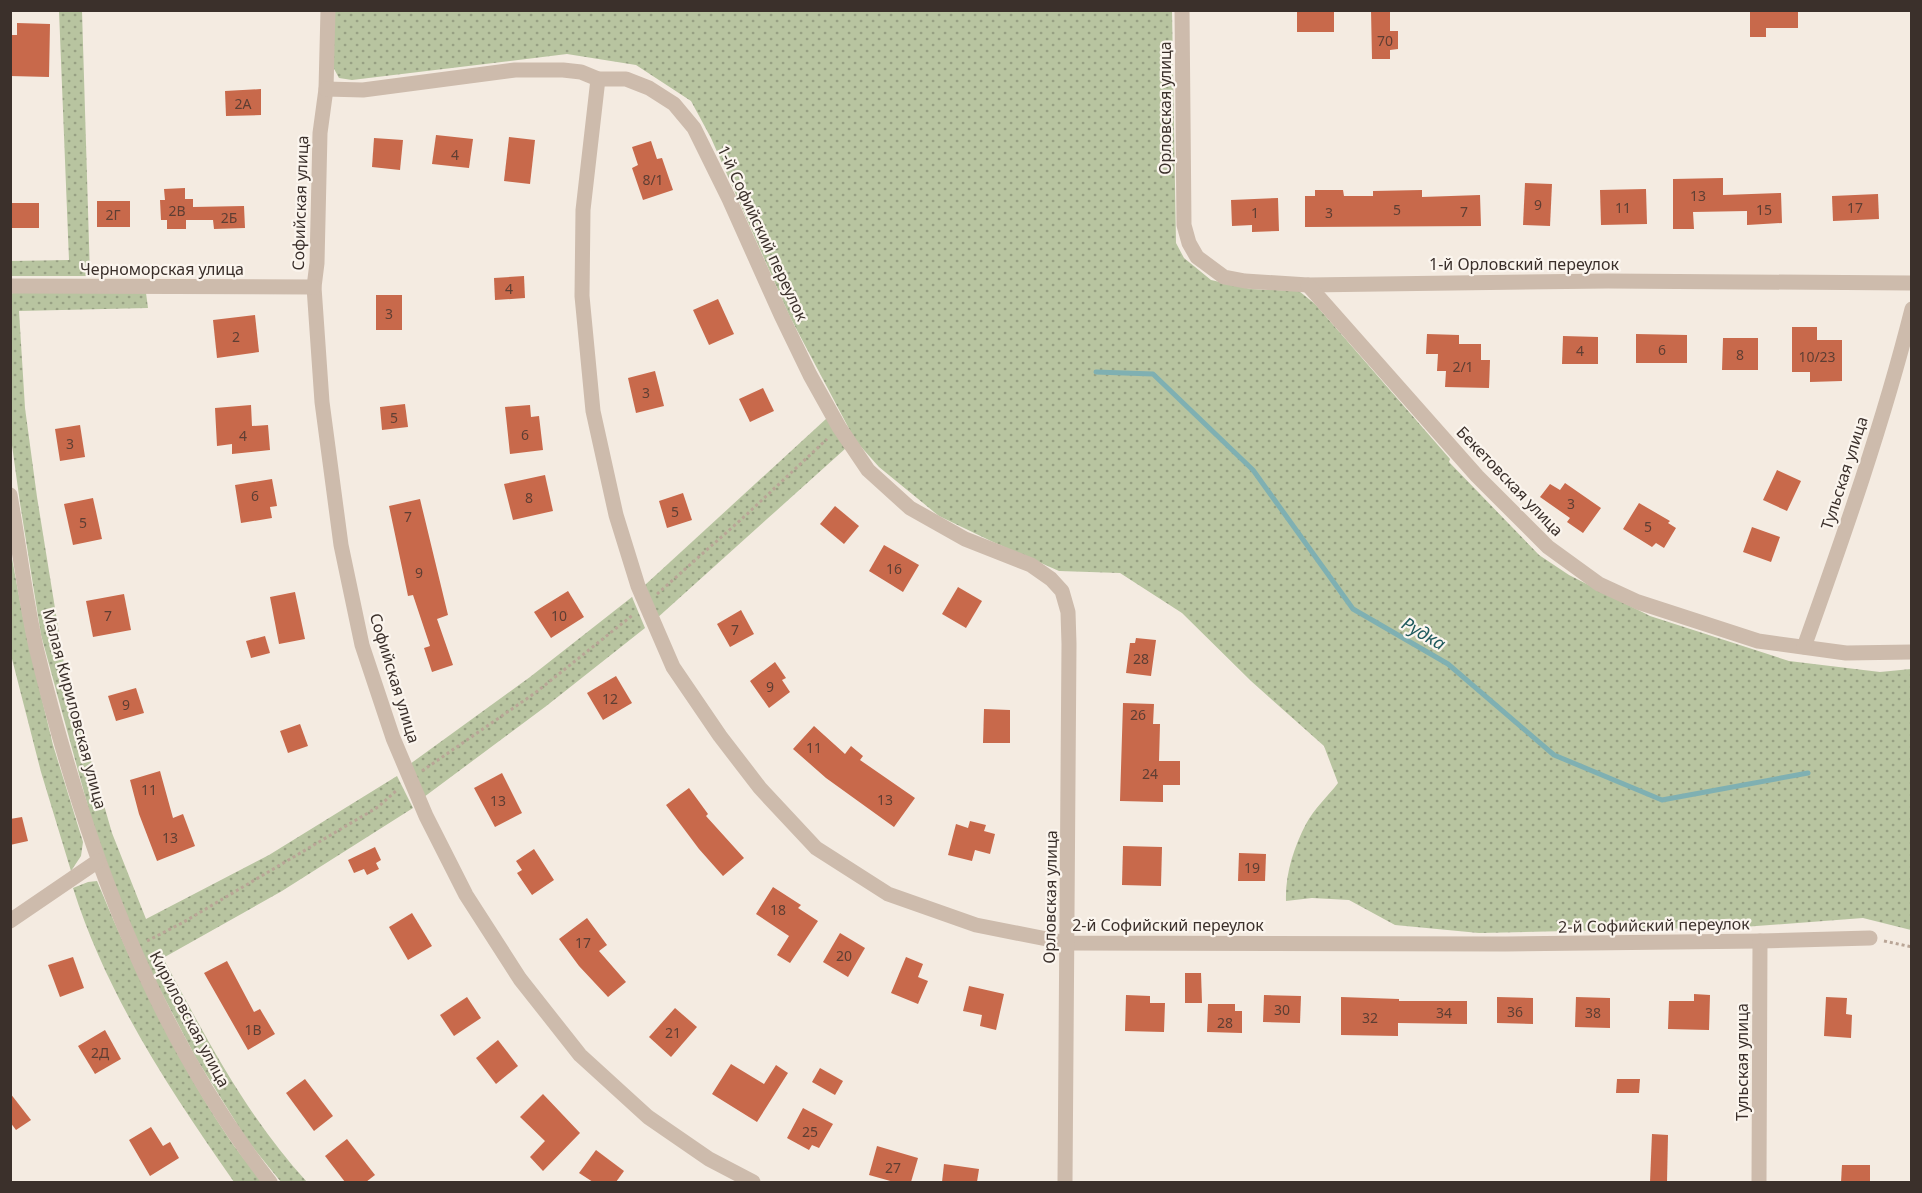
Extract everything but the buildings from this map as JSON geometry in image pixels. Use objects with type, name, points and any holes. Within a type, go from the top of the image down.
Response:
[{"type":"street","name":"Софийская улица","points":[[328,10],[326,89],[320,133],[317,262],[314,287],[322,402],[341,545],[362,645],[393,738],[426,816],[466,895],[520,979],[580,1055],[648,1117],[709,1159],[753,1182]]},
{"type":"street","name":"Орловская улица","points":[[1182,10],[1183,206]]},
{"type":"street","name":"1-й Софийский переулок","points":[[326,89],[363,90],[515,70],[563,70],[581,72],[598,79],[626,79],[649,88],[674,104],[693,128],[729,199],[810,375],[839,427],[868,470],[909,508],[965,539],[1031,565],[1051,579],[1062,591],[1068,612]]},
{"type":"street","name":"2-й Софийский переулок","points":[[598,79],[583,210],[582,296],[593,411],[616,515],[635,576],[673,667],[760,789],[816,848],[888,894],[976,926],[1067,943],[1505,944],[1870,938]]},
{"type":"street","name":"1-й Орловский переулок","points":[[1183,206],[1184,225],[1189,243],[1197,257],[1224,277],[1245,281],[1308,285],[1608,281],[1911,283]]},
{"type":"street","name":"Бекетовская улица","points":[[1308,285],[1477,476],[1548,548],[1599,584],[1638,602],[1758,641],[1846,653],[1911,652]]},
{"type":"street","name":"Черноморская улица","points":[[10,286],[314,287]]},
{"type":"street","name":"Тульская улица","points":[[1804,647],[1893,385],[1911,309]]},
{"type":"street","name":"Малая Кириловская улица","points":[[10,495],[36,645],[64,752],[98,861]]},
{"type":"street","name":"Орловская улица","points":[[1065,1182],[1068,612]]},
{"type":"street","points":[[10,921],[98,861]]},
{"type":"street","name":"Кириловская улица","points":[[98,861],[132,949],[198,1077],[248,1154],[270,1182]]},
{"type":"street","name":"Тульская улица","points":[[1759,1182],[1760,941]]},
{"type":"path","points":[[132,949],[182,923],[378,807],[410,779]]},
{"type":"path","points":[[1870,938],[1911,947]]},
{"type":"green space","points":[[59,11],[82,11],[90,276],[11,276],[11,261],[69,260]]},
{"type":"green space","points":[[335,11],[1172,11],[1176,243],[1184,258],[1211,280],[1251,289],[1299,291],[1315,304],[1450,459],[1449,462],[1539,555],[1569,575],[1650,616],[1789,661],[1880,672],[1911,669],[1911,930],[1863,918],[1743,927],[1479,933],[1395,925],[1349,900],[1312,898],[1286,901],[1294,851],[1313,813],[1338,783],[1324,746],[1251,681],[1182,613],[1120,573],[1059,571],[993,542],[939,516],[879,467],[855,440],[789,315],[711,138],[691,101],[636,65],[567,54],[352,80],[339,78],[332,65]]},
{"type":"green space","points":[[16,292],[146,293],[148,308],[19,311],[25,408],[65,670],[112,833],[146,919],[269,855],[397,776],[413,808],[282,891],[163,958],[211,1046],[246,1103],[285,1157],[307,1182],[281,1182],[247,1140],[196,1058],[146,963],[100,851],[41,635],[20,503],[10,431],[10,294]]},
{"type":"green space","points":[[827,418],[846,448],[656,619],[645,585]]},
{"type":"green space","points":[[10,548],[26,633],[53,745],[83,842],[81,856],[71,871],[41,772],[11,655]]},
{"type":"green space","points":[[632,597],[645,628],[545,707],[424,797],[410,764],[530,677]]},
{"type":"green space","points":[[97,881],[139,978],[170,1040],[228,1138],[262,1182],[234,1182],[142,1041],[104,967],[73,888]]},
{"type":"waterway","name":"Рудка","points":[[1096,372],[1153,374],[1253,470],[1353,609],[1448,664],[1554,755],[1662,800],[1808,773]]}]
